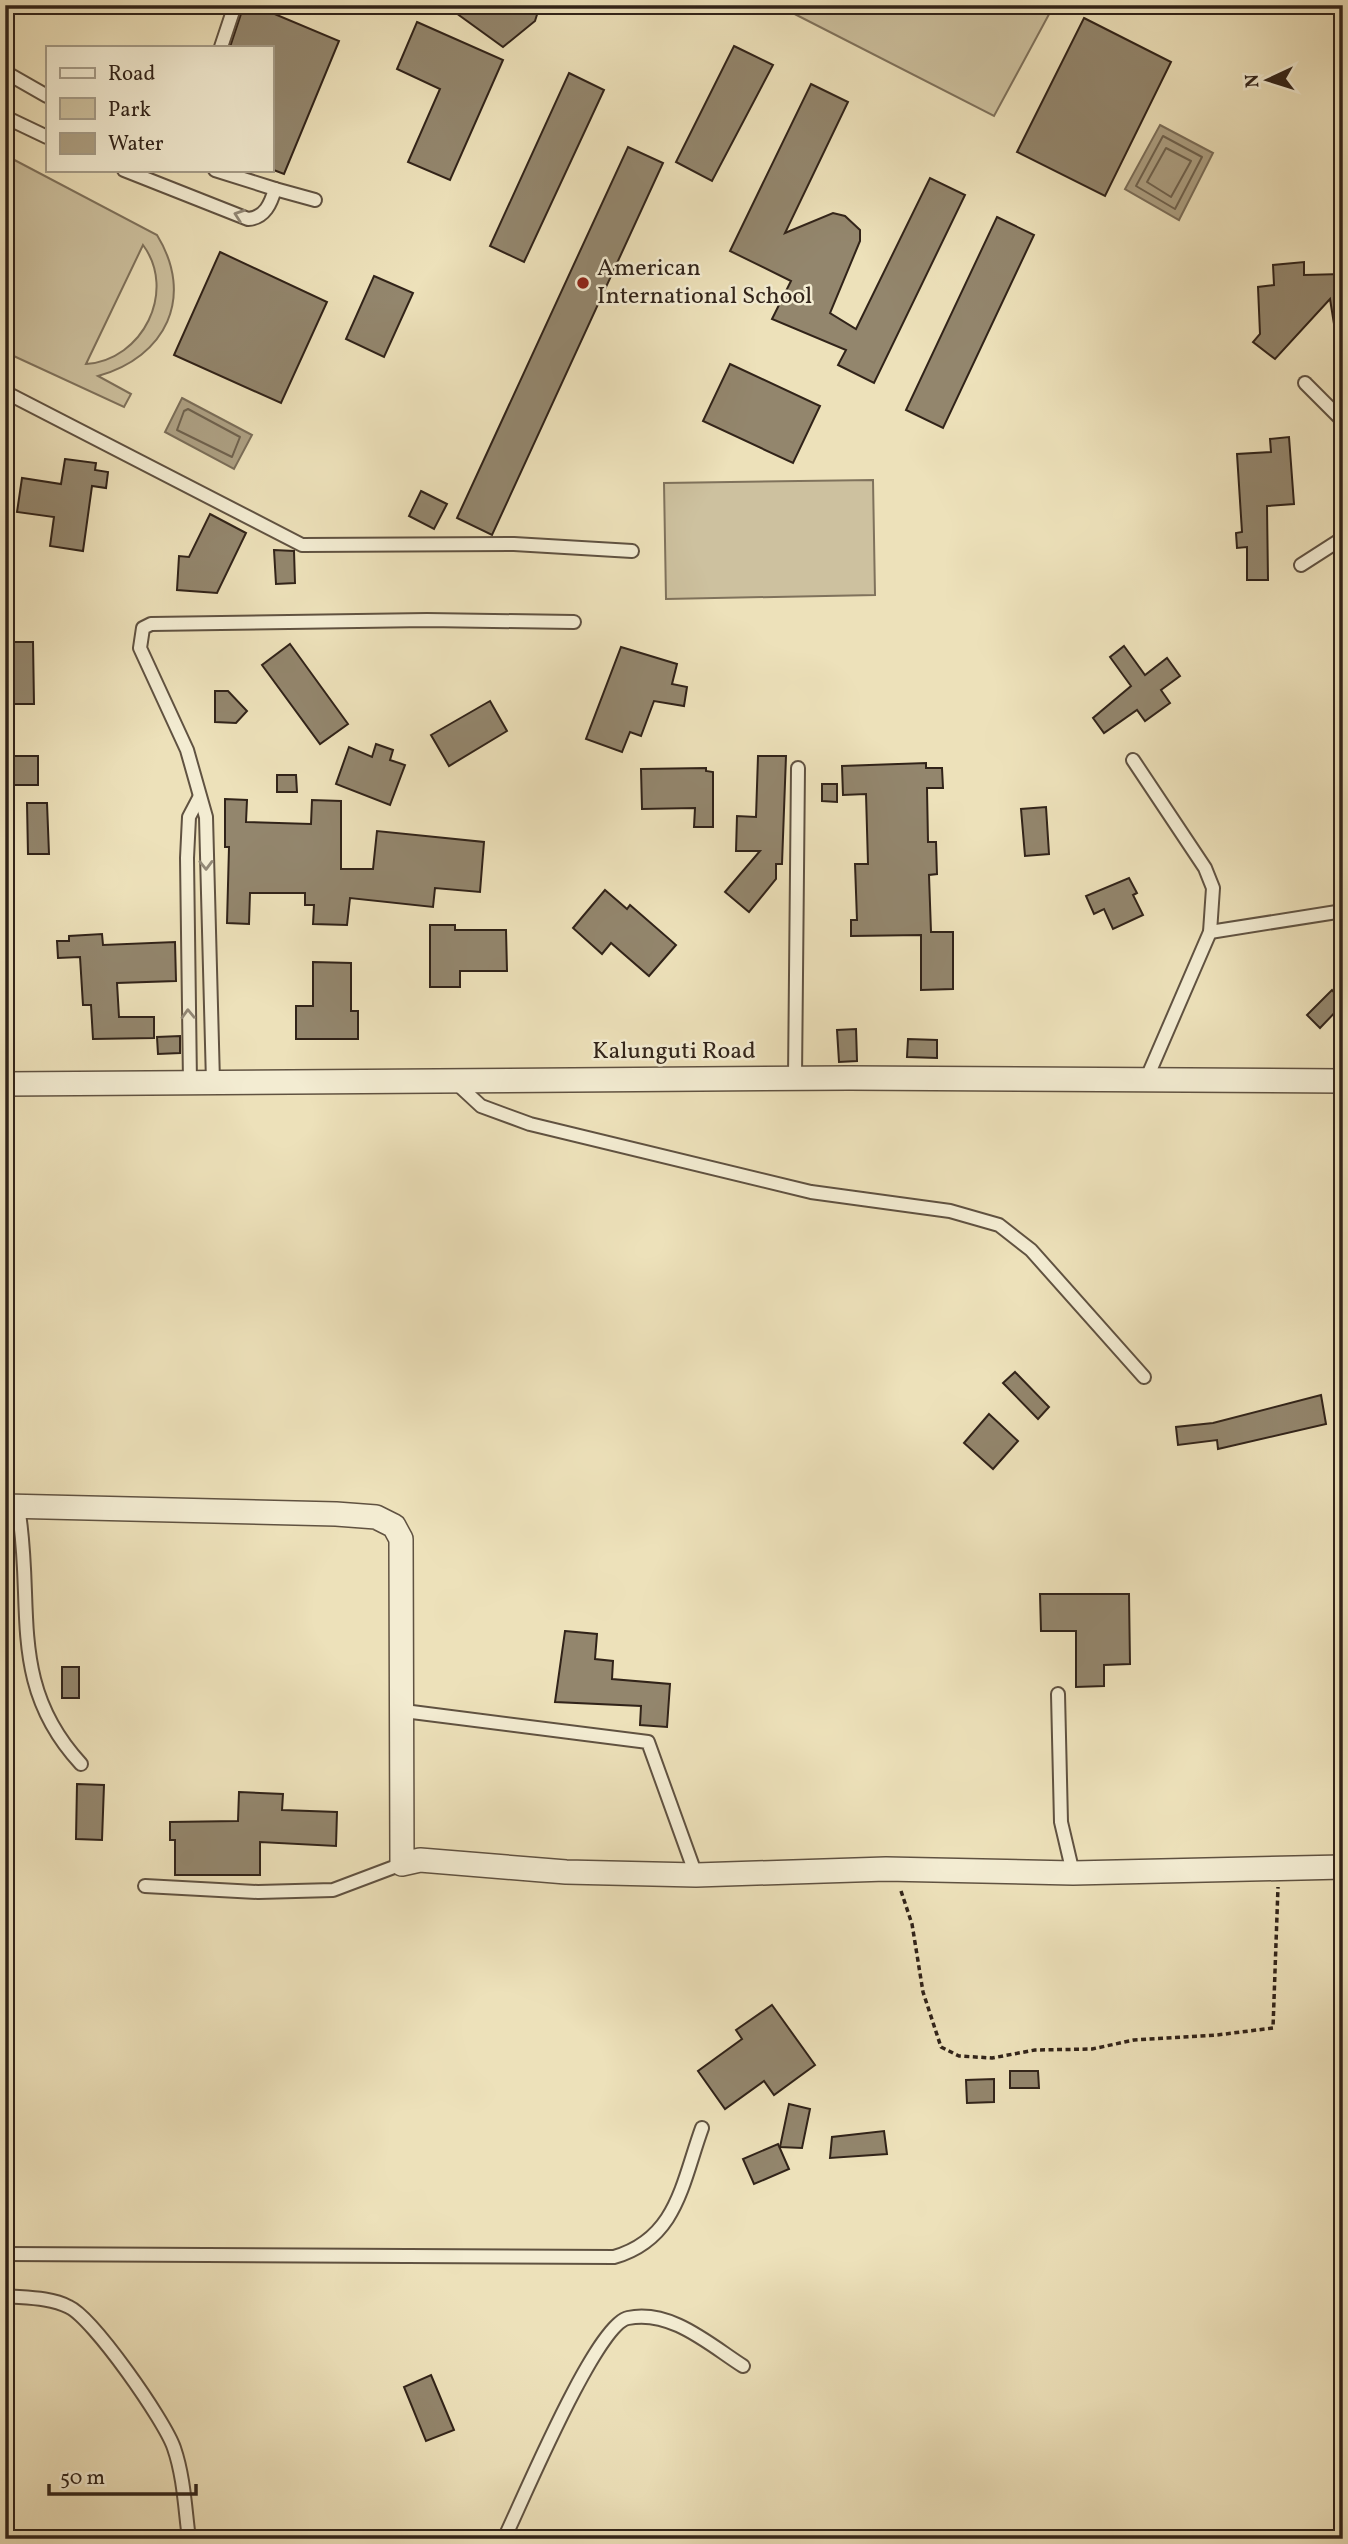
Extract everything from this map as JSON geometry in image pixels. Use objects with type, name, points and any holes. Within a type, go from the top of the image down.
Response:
[{"type":"street","name":"Kalunguti Road","points":[[5,1084],[795,1078],[1343,1081]]},
{"type":"street","points":[[12,1507],[336,1514],[376,1517],[394,1526],[401,1539],[404,1711],[402,1864],[420,1860],[566,1872],[696,1875],[886,1869],[1073,1873],[1343,1867]]},
{"type":"lane","points":[[221,46],[236,5]]},
{"type":"lane","points":[[5,72],[46,95]]},
{"type":"lane","points":[[5,117],[46,136]]},
{"type":"lane","points":[[129,172],[248,219],[256,219],[265,211],[275,189]]},
{"type":"lane","points":[[221,172],[315,200]]},
{"type":"lane","points":[[1305,383],[1343,421]]},
{"type":"lane","points":[[5,392],[302,545],[514,544],[632,551]]},
{"type":"lane","points":[[1301,565],[1343,538]]},
{"type":"lane","points":[[213,1082],[206,817],[187,750],[140,648],[143,628],[163,624],[427,620],[574,622]]},
{"type":"lane","points":[[1133,760],[1205,868],[1213,888],[1210,932],[1146,1080]]},
{"type":"lane","points":[[795,1078],[798,768]]},
{"type":"lane","points":[[190,1082],[186,965],[188,844],[189,817],[199,799]]},
{"type":"lane","points":[[1210,932],[1343,911]]},
{"type":"lane","points":[[453,1080],[481,1106],[530,1125],[811,1192],[950,1212],[999,1225],[1031,1250],[1144,1377]]},
{"type":"lane","points":[[12,1507],[25,1547],[25,1603],[30,1664],[41,1708],[58,1739],[81,1764]]},
{"type":"lane","points":[[1058,1694],[1062,1822],[1073,1873]]},
{"type":"lane","points":[[404,1711],[648,1742],[696,1875]]},
{"type":"lane","points":[[145,1886],[258,1892],[333,1889],[402,1864]]},
{"type":"lane","points":[[5,2254],[614,2257],[638,2250],[668,2221],[702,2128]]},
{"type":"lane","points":[[5,2296],[68,2306],[88,2320],[165,2428],[174,2448],[189,2539]]},
{"type":"lane","points":[[504,2539],[578,2381],[615,2323],[631,2317],[659,2318],[684,2328],[743,2366]]},
{"type":"path","points":[[886,1869],[901,1889],[912,1924],[922,1992],[941,2047],[959,2056],[992,2058],[1035,2050],[1092,2049],[1134,2040],[1217,2035],[1273,2028],[1279,1868]]},
{"type":"green space","points":[[777,5],[1054,5],[994,116]]},
{"type":"green space","points":[[5,155],[157,235],[168,258],[173,281],[173,302],[167,322],[157,339],[141,355],[122,367],[98,376],[131,394],[124,407],[5,352]],"holes":[[[143,245],[153,263],[155,302],[149,320],[138,337],[124,350],[106,360],[86,364]]]},
{"type":"green space","points":[[873,480],[875,595],[666,599],[664,483]]},
{"type":"water","points":[[1160,125],[1213,153],[1179,220],[1125,189]]},
{"type":"water","points":[[182,398],[252,435],[234,469],[165,432]]},
{"type":"building","points":[[244,5],[253,5],[339,41],[284,174],[273,170],[273,46],[230,46]]},
{"type":"building","points":[[445,5],[540,5],[535,21],[503,47]]},
{"type":"building","points":[[1084,18],[1171,62],[1105,196],[1017,152]]},
{"type":"building","points":[[417,22],[503,60],[450,180],[408,162],[440,89],[397,69]]},
{"type":"building","points":[[734,46],[773,65],[712,181],[676,162]]},
{"type":"building","points":[[569,73],[604,90],[524,262],[490,246]]},
{"type":"building","points":[[811,84],[848,102],[785,233],[833,213],[845,216],[860,230],[860,241],[830,313],[856,329],[930,178],[965,195],[874,383],[838,365],[846,350],[772,319],[791,281],[730,251]]},
{"type":"building","points":[[628,147],[663,163],[492,535],[457,518]]},
{"type":"building","points":[[997,217],[1034,235],[943,428],[906,410]]},
{"type":"building","points":[[220,252],[327,302],[281,403],[174,355]]},
{"type":"building","points":[[1304,262],[1304,275],[1342,274],[1343,323],[1334,324],[1330,299],[1275,359],[1253,342],[1260,334],[1258,287],[1274,285],[1273,265]]},
{"type":"building","points":[[374,276],[413,293],[384,357],[346,339]]},
{"type":"building","points":[[730,364],[820,406],[793,463],[703,421]]},
{"type":"building","points":[[1289,437],[1294,504],[1267,506],[1268,580],[1247,580],[1247,547],[1237,548],[1236,533],[1242,532],[1237,454],[1271,452],[1270,439]]},
{"type":"building","points":[[65,459],[96,463],[95,470],[108,472],[106,488],[92,486],[83,551],[50,546],[54,517],[17,512],[22,478],[61,484]]},
{"type":"building","points":[[421,491],[447,504],[434,529],[409,516]]},
{"type":"building","points":[[210,514],[246,533],[217,593],[177,590],[179,556],[189,557]]},
{"type":"building","points":[[274,550],[294,551],[295,583],[276,584]]},
{"type":"building","points":[[5,642],[33,642],[34,704],[5,704]]},
{"type":"building","points":[[290,644],[348,724],[320,744],[262,665]]},
{"type":"building","points":[[1124,646],[1145,675],[1167,658],[1180,676],[1161,690],[1170,703],[1145,721],[1137,710],[1104,733],[1093,718],[1131,686],[1110,657]]},
{"type":"building","points":[[621,647],[677,664],[672,684],[687,687],[684,706],[654,701],[641,736],[630,732],[622,752],[586,739]]},
{"type":"building","points":[[215,691],[228,691],[247,711],[236,723],[215,722]]},
{"type":"building","points":[[490,701],[507,731],[449,766],[431,735]]},
{"type":"building","points":[[376,744],[393,750],[390,760],[405,765],[390,805],[336,784],[349,747],[372,757]]},
{"type":"building","points":[[5,756],[38,756],[38,785],[5,785]]},
{"type":"building","points":[[758,756],[786,756],[782,864],[776,864],[776,879],[749,912],[725,892],[760,851],[736,851],[737,816],[756,817]]},
{"type":"building","points":[[926,763],[926,768],[942,768],[943,788],[927,788],[928,842],[936,842],[937,874],[929,875],[931,932],[953,932],[953,989],[921,990],[921,935],[851,936],[851,920],[857,920],[855,864],[868,864],[866,794],[843,795],[842,766]]},
{"type":"building","points":[[706,768],[706,771],[713,772],[713,827],[694,827],[695,808],[642,809],[641,769]]},
{"type":"building","points":[[277,775],[296,775],[297,792],[277,792]]},
{"type":"building","points":[[822,784],[837,784],[837,802],[822,801]]},
{"type":"building","points":[[225,799],[247,800],[246,822],[311,824],[312,800],[341,801],[341,869],[373,869],[377,831],[484,842],[480,892],[435,888],[433,907],[350,898],[347,925],[313,924],[314,905],[305,905],[305,893],[250,893],[249,924],[227,923],[229,847],[225,847]]},
{"type":"building","points":[[27,803],[47,803],[49,854],[28,854]]},
{"type":"building","points":[[1046,807],[1049,854],[1025,856],[1021,809]]},
{"type":"building","points":[[1129,878],[1137,893],[1133,895],[1143,915],[1113,929],[1104,909],[1094,914],[1086,896]]},
{"type":"building","points":[[605,890],[627,909],[630,905],[676,945],[649,976],[611,943],[602,954],[573,928]]},
{"type":"building","points":[[430,925],[455,925],[455,930],[506,930],[507,971],[460,971],[460,987],[430,987]]},
{"type":"building","points":[[102,934],[103,945],[175,942],[176,981],[117,983],[119,1017],[154,1017],[154,1038],[93,1039],[91,1005],[83,1005],[80,957],[58,958],[57,941],[69,941],[69,936]]},
{"type":"building","points":[[313,962],[351,963],[351,1011],[358,1011],[358,1039],[296,1039],[296,1006],[313,1006]]},
{"type":"building","points":[[1332,990],[1343,1004],[1320,1028],[1307,1015]]},
{"type":"building","points":[[856,1029],[857,1061],[839,1062],[837,1030]]},
{"type":"building","points":[[180,1036],[180,1053],[158,1054],[157,1037]]},
{"type":"building","points":[[908,1039],[937,1040],[937,1058],[907,1057]]},
{"type":"building","points":[[1015,1372],[1049,1407],[1038,1419],[1003,1383]]},
{"type":"building","points":[[1321,1395],[1326,1424],[1218,1449],[1217,1440],[1178,1445],[1176,1427],[1213,1423]]},
{"type":"building","points":[[989,1414],[1018,1441],[993,1469],[964,1443]]},
{"type":"building","points":[[1040,1594],[1129,1594],[1130,1664],[1104,1665],[1104,1686],[1076,1687],[1076,1631],[1041,1631]]},
{"type":"building","points":[[565,1631],[597,1634],[595,1659],[613,1661],[612,1679],[670,1684],[667,1727],[640,1725],[641,1706],[555,1702]]},
{"type":"building","points":[[62,1667],[79,1667],[79,1698],[62,1698]]},
{"type":"building","points":[[77,1784],[104,1785],[102,1840],[76,1839]]},
{"type":"building","points":[[239,1792],[283,1794],[282,1810],[337,1812],[336,1846],[260,1842],[260,1875],[175,1875],[175,1840],[170,1840],[170,1822],[238,1821]]},
{"type":"building","points":[[772,2005],[815,2065],[774,2095],[764,2081],[725,2109],[698,2071],[742,2039],[736,2030]]},
{"type":"building","points":[[1010,2071],[1038,2071],[1039,2088],[1010,2088]]},
{"type":"building","points":[[994,2079],[994,2102],[967,2103],[966,2080]]},
{"type":"building","points":[[789,2104],[810,2109],[802,2148],[780,2147]]},
{"type":"building","points":[[884,2131],[887,2154],[830,2158],[832,2137]]},
{"type":"building","points":[[778,2144],[789,2169],[754,2184],[743,2159]]},
{"type":"building","points":[[431,2375],[454,2430],[426,2441],[404,2387]]},
{"type":"place","name":"American International School","points":[[583,283]]}]
